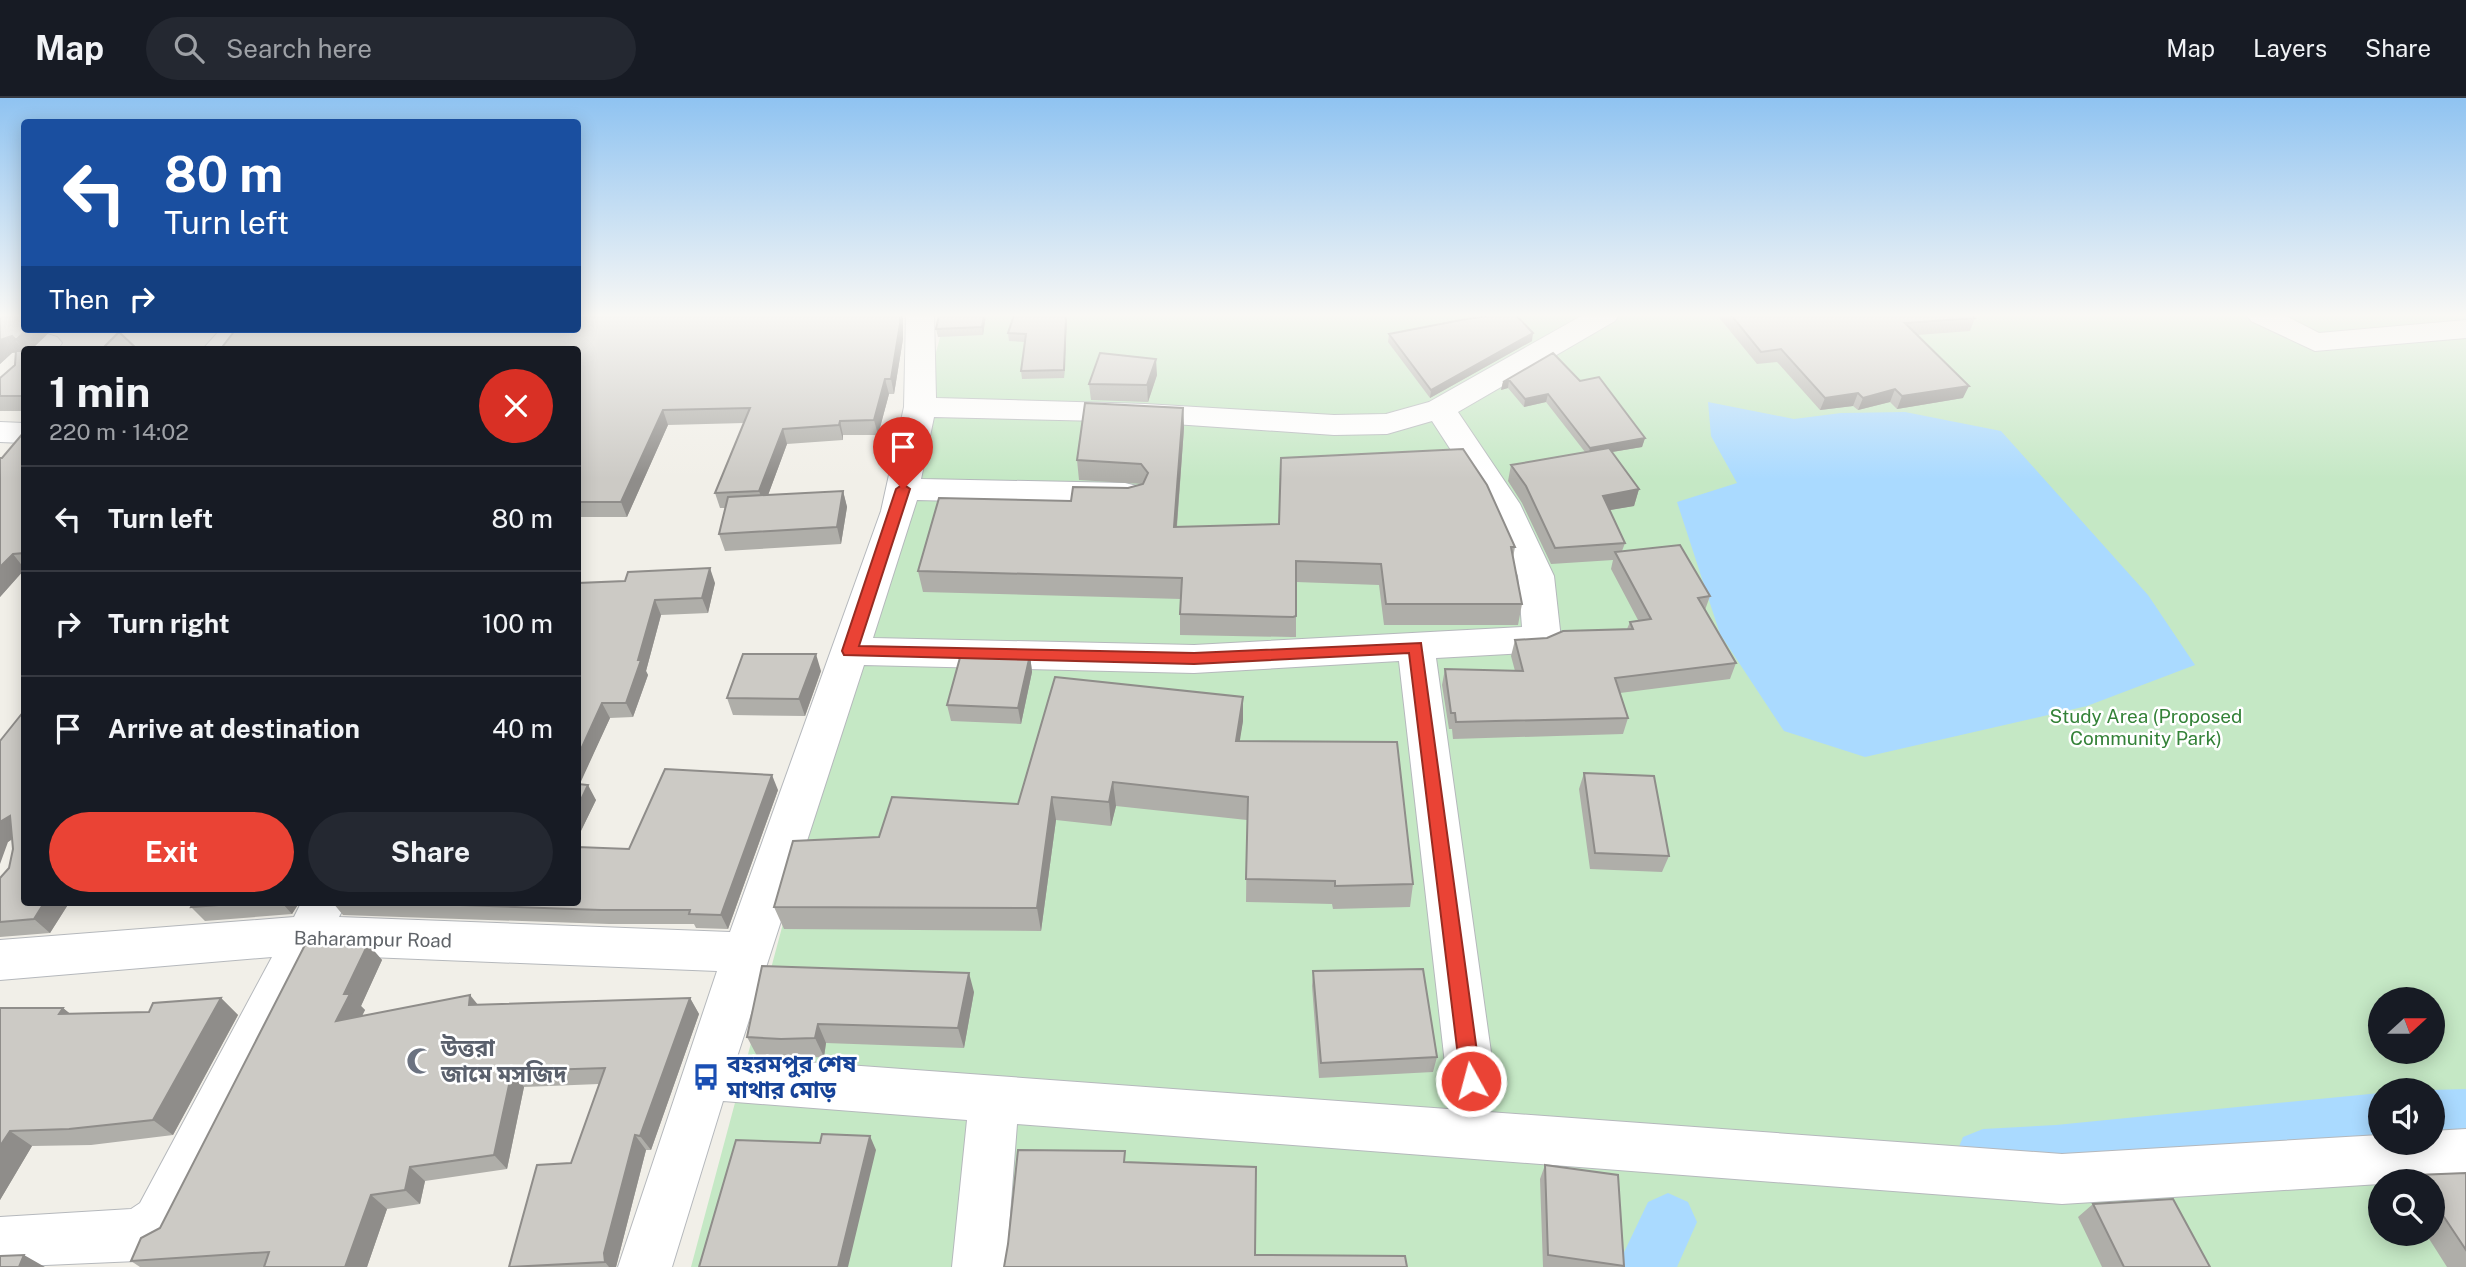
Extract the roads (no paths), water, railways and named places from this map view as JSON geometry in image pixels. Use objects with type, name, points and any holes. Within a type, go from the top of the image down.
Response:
[{"type":"street","points":[[645,1267],[746,952],[903,489],[920,407],[920,370]]},
{"type":"street","points":[[920,407],[1145,413],[1334,425],[1387,424],[1440,409],[1509,370]]},
{"type":"street","points":[[850,651],[1194,659],[1542,639],[1536,576],[1503,504],[1440,409]]},
{"type":"street","points":[[0,432],[21,435]]},
{"type":"street","points":[[0,464],[21,439]]},
{"type":"street","points":[[903,489],[1130,495]]},
{"type":"street","points":[[1416,647],[1471,1081]]},
{"type":"street","points":[[0,1244],[137,1235],[159,1222],[315,919]]},
{"type":"street","name":"Baharampur Road","points":[[0,960],[315,919],[746,952]]},
{"type":"street","points":[[706,1077],[2062,1179],[2466,1154]]},
{"type":"street","points":[[979,1267],[994,1098]]},
{"type":"water","points":[[1708,402],[1794,419],[1841,413],[1905,412],[2001,431],[2148,595],[2195,665],[2087,706],[1865,757],[1784,731],[1720,634],[1677,502],[1737,483],[1711,436]]},
{"type":"waterway","points":[[2445,1116],[2466,1115]]},
{"type":"waterway","points":[[1983,1156],[2056,1152],[2368,1120]]},
{"type":"waterway","points":[[1646,1267],[1668,1222]]},
{"type":"place","name":"উত্তরা জামে মসজিদ","points":[[420,1061]]},
{"type":"place","name":"বহরমপুর শেষ মাথার মোড়","points":[[706,1077]]},
{"type":"park label","name":"Study Area (Proposed Community Park)","points":[[2146,727]]}]
